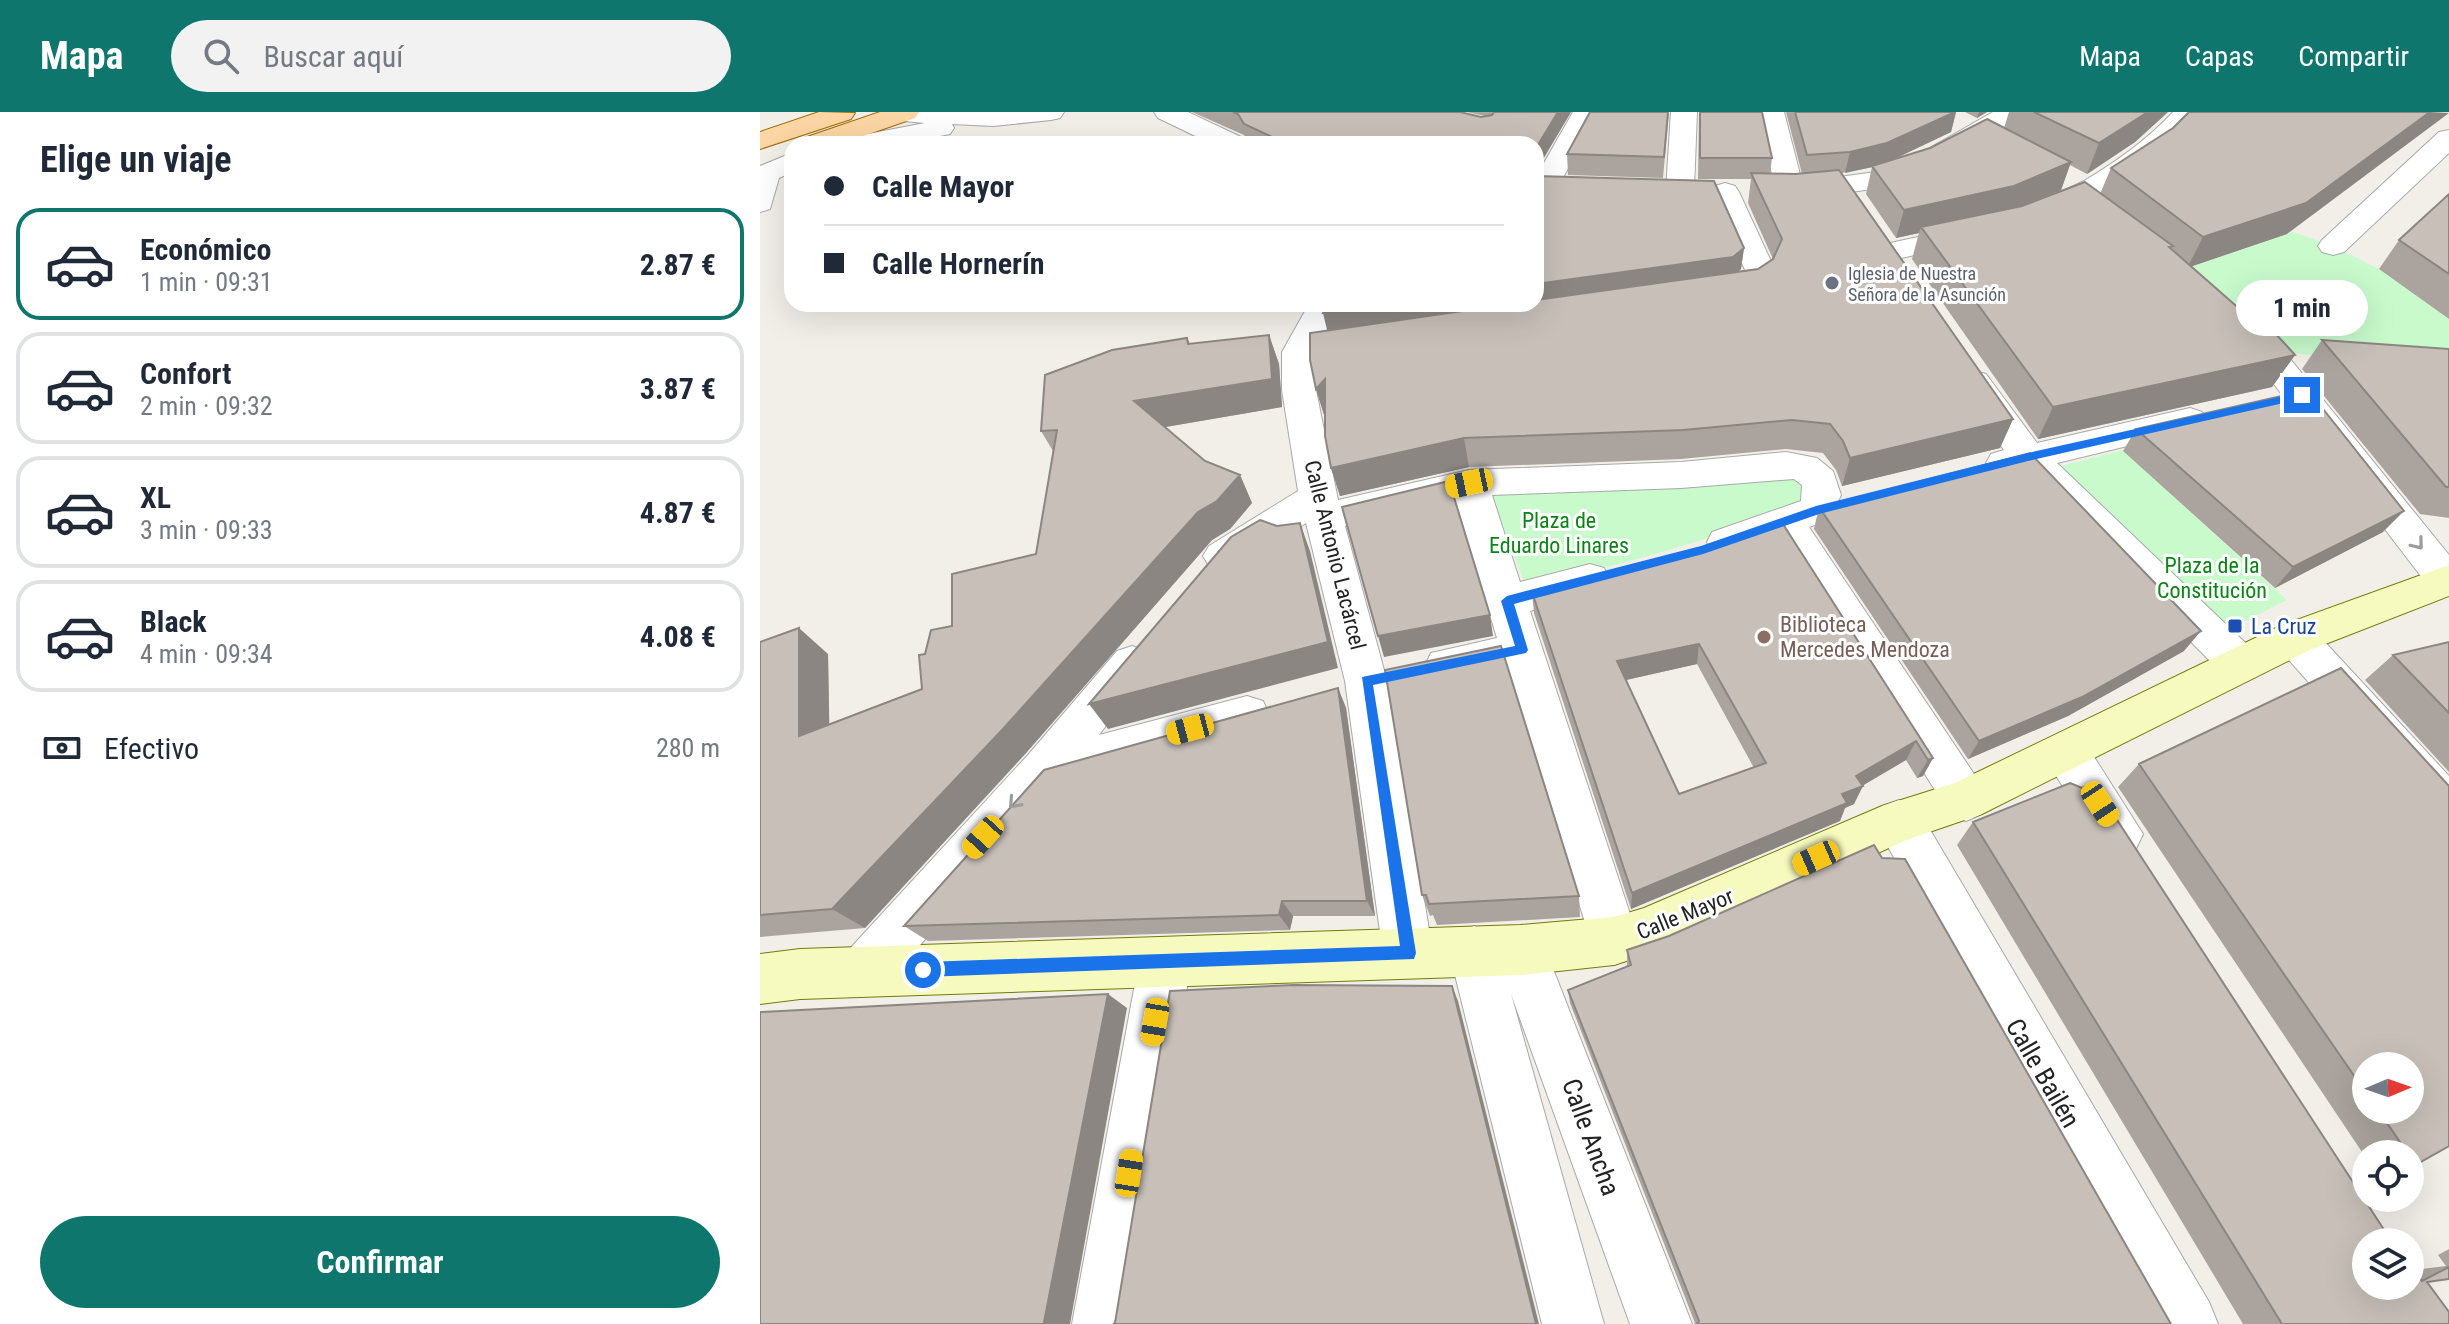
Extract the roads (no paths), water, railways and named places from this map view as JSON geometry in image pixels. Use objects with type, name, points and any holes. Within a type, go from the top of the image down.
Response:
[{"type":"main road","points":[[811,136],[844,112]]},
{"type":"main road","points":[[837,136],[904,113]]},
{"type":"main road","points":[[761,172],[784,155]]},
{"type":"main road","points":[[761,172],[784,157]]},
{"type":"main road","name":"Calle Mayor","points":[[760,979],[863,972],[1498,950],[1614,941],[1648,931],[1899,821],[1966,800],[2295,638],[2448,581]]},
{"type":"street","points":[[899,136],[993,118],[1051,112]]},
{"type":"street","points":[[1167,112],[1216,136]]},
{"type":"street","points":[[1544,181],[1586,112]]},
{"type":"street","points":[[1680,189],[1684,112]]},
{"type":"street","points":[[1685,299],[1732,293],[1755,280],[1760,270],[1753,252],[1758,192],[1771,112]]},
{"type":"street","points":[[1857,208],[1881,180],[1919,166],[2012,112]]},
{"type":"street","points":[[1650,189],[1758,192],[1857,208],[1895,264],[2005,226],[2081,195],[2147,150],[2187,112]]},
{"type":"street","points":[[904,113],[993,118]]},
{"type":"street","points":[[1951,119],[2005,147]]},
{"type":"street","points":[[2333,246],[2449,138]]},
{"type":"street","points":[[761,172],[784,164]]},
{"type":"street","points":[[1544,186],[1575,187]]},
{"type":"street","name":"Calle Antonio Lacárcel","points":[[1323,312],[1314,350],[1299,390],[1320,507],[1392,676],[1408,953]]},
{"type":"street","points":[[2219,312],[2266,351],[2288,399],[2448,581]]},
{"type":"street","points":[[2266,351],[2312,355]]},
{"type":"street","points":[[1958,359],[2028,457],[2241,665]]},
{"type":"street","points":[[1967,472],[2229,412]]},
{"type":"street","points":[[1195,589],[1228,552],[1320,507],[1469,483],[1681,475],[1786,465],[1804,467],[1820,480],[1822,495],[1801,516]]},
{"type":"street","points":[[1469,483],[1614,941]]},
{"type":"street","points":[[1688,554],[1862,499]]},
{"type":"street","points":[[1801,516],[1966,800]]},
{"type":"street","points":[[1507,601],[1628,570]]},
{"type":"street","points":[[863,972],[1044,769],[1154,637]]},
{"type":"street","points":[[2295,638],[2449,808]]},
{"type":"street","points":[[1044,769],[1392,676],[1522,650]]},
{"type":"street","points":[[2066,752],[2144,871]]},
{"type":"street","name":"Calle Bailén","points":[[1899,821],[2187,1324]]},
{"type":"street","points":[[1498,950],[1573,1324]]},
{"type":"street","name":"Calle Ancha","points":[[1498,950],[1661,1324]]},
{"type":"street","points":[[1103,1324],[1165,962]]},
{"type":"place","name":"Iglesia de Nuestra Señora de la Asunción","points":[[1832,283]]},
{"type":"place","name":"La Cruz","points":[[2235,626]]},
{"type":"place","name":"Biblioteca Mercedes Mendoza","points":[[1764,637]]},
{"type":"park label","name":"Plaza de Eduardo Linares","points":[[1559,532]]},
{"type":"park label","name":"Plaza de la Constitución","points":[[2212,578]]}]
